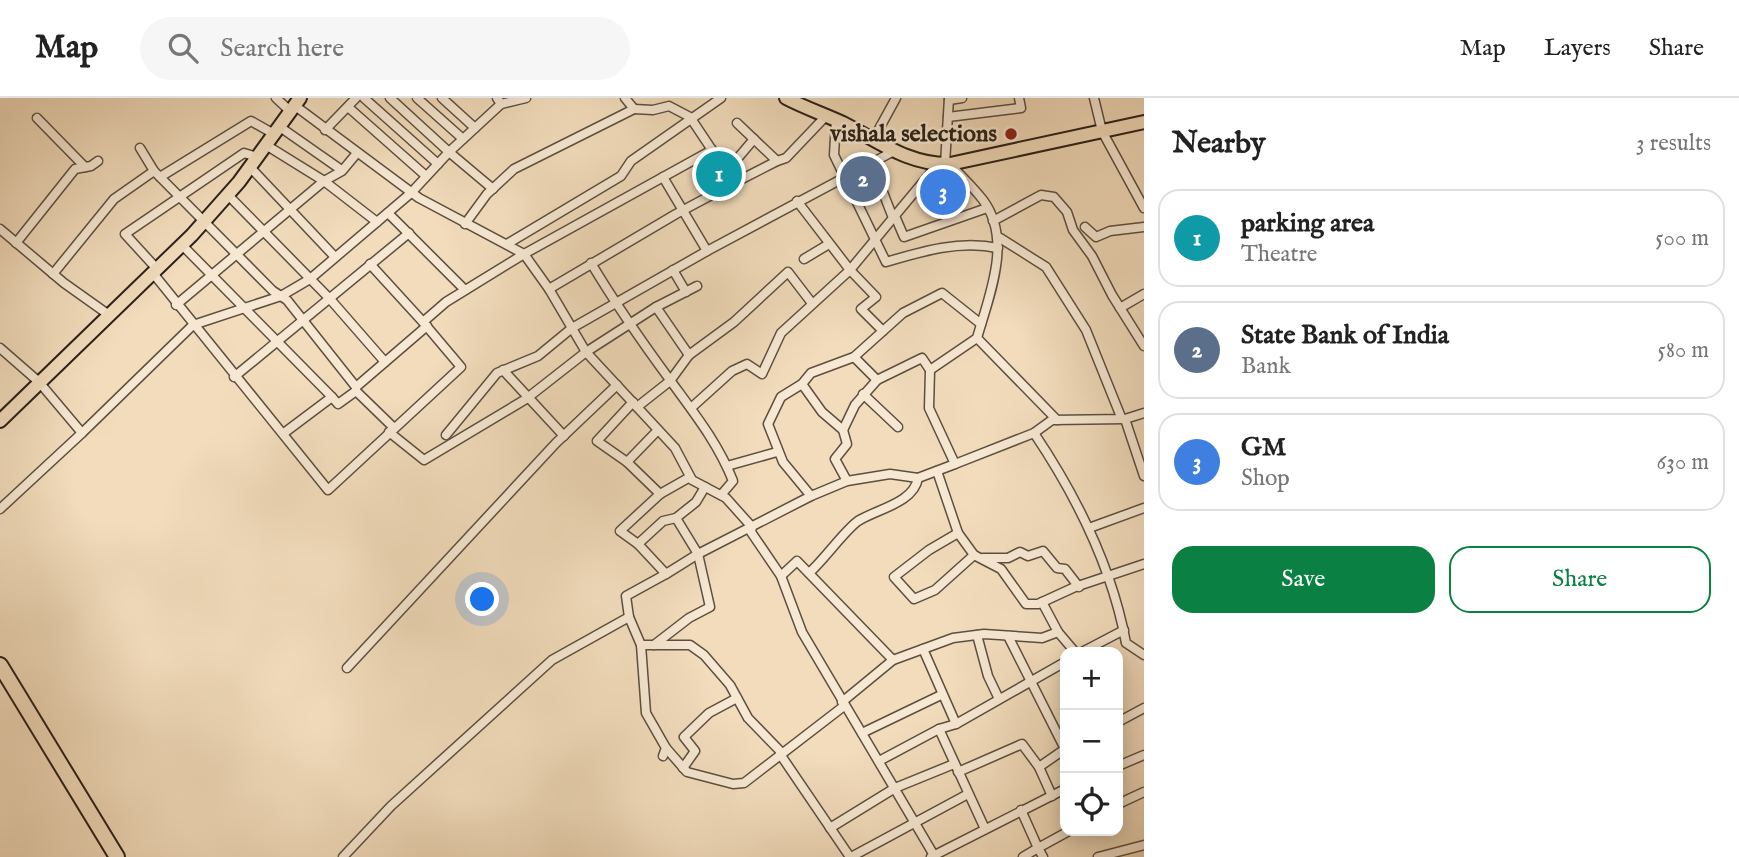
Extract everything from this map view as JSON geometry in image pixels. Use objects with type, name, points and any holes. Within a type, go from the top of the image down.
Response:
[{"type":"highway","points":[[1,667],[117,857]]},
{"type":"main road","points":[[792,99],[894,152],[944,164],[1144,122]]},
{"type":"main road","points":[[0,421],[182,245],[228,195],[295,105]]},
{"type":"street","points":[[276,98],[295,105],[411,192],[524,254],[549,289],[586,352],[675,448],[690,477],[721,495],[752,527],[751,532],[780,576],[802,632],[933,857],[1060,792]]},
{"type":"street","points":[[325,130],[356,98]]},
{"type":"street","points":[[364,98],[438,164]]},
{"type":"street","points":[[390,98],[493,188]]},
{"type":"street","points":[[417,98],[463,139]]},
{"type":"street","points":[[442,98],[475,128]]},
{"type":"street","points":[[0,509],[193,325],[281,296],[310,279],[411,192],[499,101],[526,98]]},
{"type":"street","points":[[625,98],[634,109]]},
{"type":"street","points":[[507,244],[621,176],[631,161],[690,117],[721,98]]},
{"type":"street","points":[[873,140],[897,98]]},
{"type":"street","points":[[691,408],[732,371],[747,364],[762,374],[781,333],[811,302],[850,270],[894,217],[944,164],[949,99],[962,98]]},
{"type":"street","points":[[948,117],[1021,108],[1019,98]]},
{"type":"street","points":[[1094,98],[1102,131],[1144,208]]},
{"type":"street","points":[[465,224],[493,188],[514,169],[634,109],[653,110],[669,106],[690,117],[734,183]]},
{"type":"street","points":[[348,107],[426,176]]},
{"type":"street","points":[[37,118],[85,167]]},
{"type":"street","points":[[549,289],[683,210],[786,158],[831,118]]},
{"type":"street","points":[[831,118],[834,155],[886,262],[931,249],[977,243],[998,248]]},
{"type":"street","points":[[53,274],[114,199],[251,121],[340,169]]},
{"type":"street","points":[[737,123],[777,161]]},
{"type":"street","points":[[273,135],[324,181],[377,222]]},
{"type":"street","points":[[726,172],[754,139]]},
{"type":"street","points":[[140,148],[157,174],[180,199],[305,320],[356,389],[391,429],[424,460],[526,399],[586,352],[629,323],[697,286]]},
{"type":"street","points":[[182,245],[338,404],[465,290],[524,254],[712,150]]},
{"type":"street","points":[[446,435],[503,370],[538,356],[572,328],[615,303],[797,201],[894,152]]},
{"type":"street","points":[[335,257],[244,153],[125,234],[154,270],[176,305],[234,377],[284,433],[328,490],[461,367],[370,264]]},
{"type":"street","points":[[176,305],[357,153]]},
{"type":"street","points":[[16,243],[75,169],[98,160]]},
{"type":"street","points":[[872,164],[904,237],[987,208]]},
{"type":"street","points":[[930,370],[978,338],[1000,238],[987,208],[944,164]]},
{"type":"street","points":[[663,177],[707,251]]},
{"type":"street","points":[[228,195],[330,299],[385,362]]},
{"type":"street","points":[[993,221],[1041,195],[1054,197],[1067,212],[1073,230],[1093,256],[1144,346]]},
{"type":"street","points":[[797,201],[828,244],[876,297],[861,309],[883,331]]},
{"type":"street","points":[[388,213],[465,290]]},
{"type":"street","points":[[1085,227],[1096,237],[1110,230],[1144,227]]},
{"type":"street","points":[[0,229],[53,274],[108,315]]},
{"type":"street","points":[[234,377],[409,233]]},
{"type":"street","points":[[1000,238],[1046,267],[1086,330],[1144,476]]},
{"type":"street","points":[[804,260],[828,244]]},
{"type":"street","points":[[591,263],[615,303],[707,429],[733,481],[721,495]]},
{"type":"street","points":[[673,270],[686,292]]},
{"type":"street","points":[[660,494],[627,462],[597,441],[635,405],[670,381],[688,355],[734,322],[788,272],[811,302]]},
{"type":"street","points":[[811,496],[778,452],[768,424],[781,397],[802,384],[811,373],[854,357],[903,313],[942,293],[981,324]]},
{"type":"street","points":[[1121,307],[1144,294]]},
{"type":"street","points":[[656,307],[688,355]]},
{"type":"street","points":[[978,338],[1057,419]]},
{"type":"street","points":[[0,348],[39,382],[82,433]]},
{"type":"street","points":[[854,357],[877,380]]},
{"type":"street","points":[[843,430],[863,394],[877,380],[922,358],[930,370],[929,408],[955,464]]},
{"type":"street","points":[[503,370],[526,399],[564,436]]},
{"type":"street","points":[[802,384],[822,412],[843,430],[846,444],[835,458],[846,481]]},
{"type":"street","points":[[347,668],[564,436],[617,385]]},
{"type":"street","points":[[863,394],[898,427]]},
{"type":"street","points":[[284,433],[332,397]]},
{"type":"street","points":[[1058,632],[1042,638],[977,635],[953,638],[893,660],[843,704],[744,783],[733,784],[687,772],[664,752],[646,713],[641,645],[629,617],[626,596],[698,554],[846,481],[890,474],[918,478],[1034,433],[1052,419],[1123,418],[1144,413]]},
{"type":"street","points":[[627,462],[658,430]]},
{"type":"street","points":[[1034,433],[1066,480],[1088,528],[1108,577],[1126,643],[1144,655]]},
{"type":"street","points":[[727,466],[778,452]]},
{"type":"street","points":[[936,471],[958,533],[976,556],[1001,569],[1027,604],[1042,602],[1144,564]]},
{"type":"street","points":[[666,574],[638,544],[620,531],[660,494],[690,477]]},
{"type":"street","points":[[809,573],[856,523],[900,502],[917,486],[918,478]]},
{"type":"street","points":[[638,544],[663,521],[676,518],[696,502],[705,487]]},
{"type":"street","points":[[1088,528],[1144,508]]},
{"type":"street","points":[[654,645],[689,618],[710,607],[698,554],[676,518]]},
{"type":"street","points":[[958,533],[929,550],[894,577],[914,599],[934,590],[976,556],[1008,558],[1020,552],[1028,556],[1043,551],[1057,568],[1065,569],[1079,587]]},
{"type":"street","points":[[780,576],[797,561],[893,660]]},
{"type":"street","points":[[1042,602],[1058,632],[1071,647]]},
{"type":"street","points":[[343,857],[391,806],[552,660],[629,617]]},
{"type":"street","points":[[1092,647],[1124,630]]},
{"type":"street","points":[[977,635],[988,676],[999,699]]},
{"type":"street","points":[[1009,636],[1060,740]]},
{"type":"street","points":[[641,645],[690,645],[713,665],[748,718],[781,753],[850,857],[968,794]]},
{"type":"street","points":[[923,649],[956,724]]},
{"type":"street","points":[[879,761],[939,729],[956,724],[1060,667]]},
{"type":"street","points":[[862,733],[941,695]]},
{"type":"street","points":[[683,768],[695,751],[684,737],[709,713],[737,698]]},
{"type":"street","points":[[1123,719],[1144,708]]},
{"type":"street","points":[[939,729],[985,829]]},
{"type":"street","points":[[830,828],[895,788],[1022,744],[1039,767],[1052,796]]},
{"type":"street","points":[[1039,767],[1060,752]]},
{"type":"street","points":[[1123,764],[1144,755]]},
{"type":"street","points":[[1123,802],[1144,792]]},
{"type":"street","points":[[1021,810],[1043,857]]},
{"type":"street","points":[[1023,857],[1060,836]]},
{"type":"street","points":[[1098,857],[1144,845]]},
{"type":"place","name":"vishala selections","points":[[1011,134]]},
{"type":"place","name":"parking area","points":[[719,174]]},
{"type":"place","name":"State Bank of India","points":[[863,179]]},
{"type":"place","name":"GM","points":[[943,192]]}]
